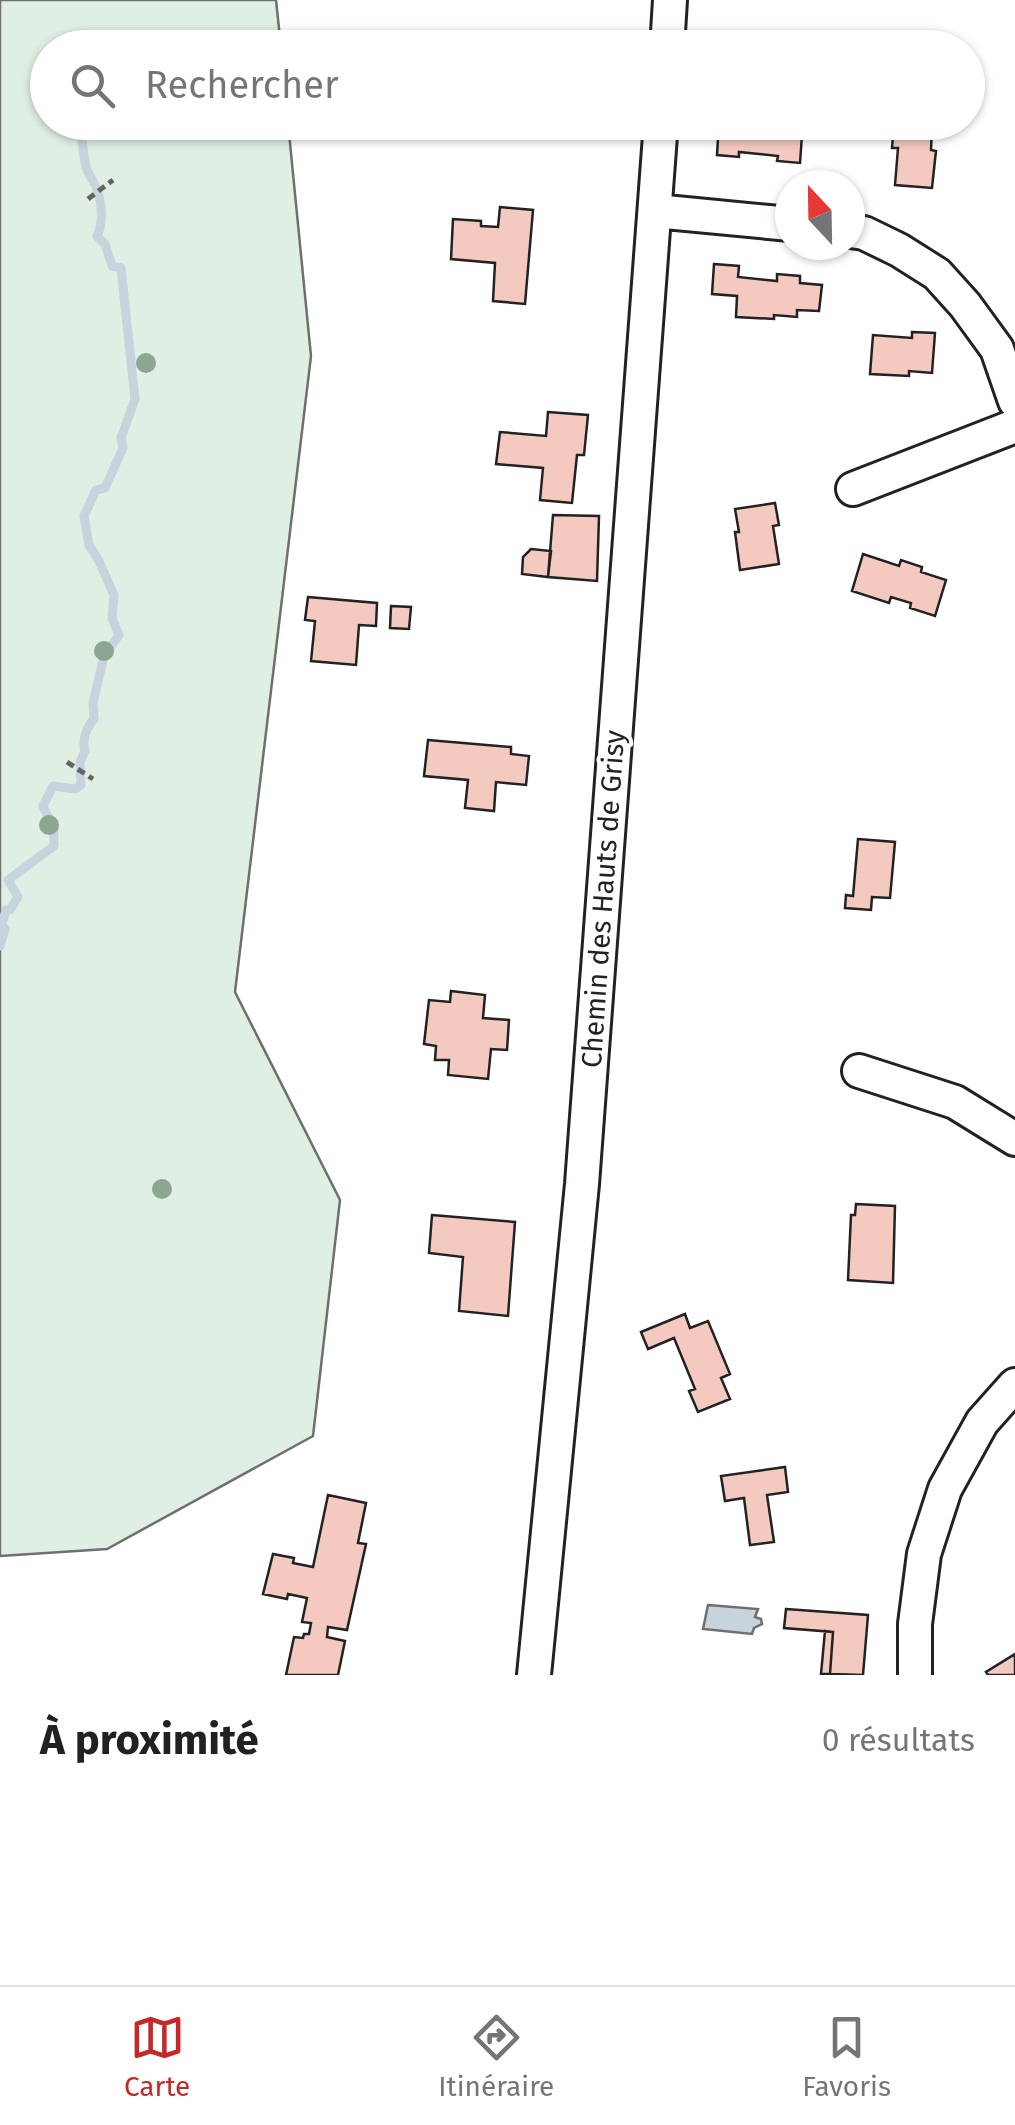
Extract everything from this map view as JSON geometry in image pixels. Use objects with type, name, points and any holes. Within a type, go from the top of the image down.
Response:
[{"type":"street","points":[[668,30],[670,0]]},
{"type":"street","name":"Chemin des Hauts de Grisy","points":[[534,1675],[582,1184],[660,140]]},
{"type":"street","points":[[654,212],[775,223]]},
{"type":"street","points":[[865,233],[937,274],[964,304],[997,349],[1015,401]]},
{"type":"street","points":[[853,489],[1015,426]]},
{"type":"street","points":[[859,1071],[955,1102],[1015,1139]]},
{"type":"street","points":[[915,1675],[915,1624],[924,1554],[945,1489],[982,1422],[1015,1385]]},
{"type":"path","points":[[88,199],[113,180]]},
{"type":"path","points":[[67,762],[93,780]]},
{"type":"green space","points":[[0,0],[276,0],[279,30],[30,30],[30,140],[290,140],[311,356],[235,992],[340,1200],[313,1436],[107,1549],[0,1556]]},
{"type":"shaded area","points":[[708,1605],[758,1609],[755,1617],[762,1624],[752,1634],[703,1629]]},
{"type":"building","points":[[718,140],[802,140],[800,163],[739,152],[739,157],[717,155]]},
{"type":"building","points":[[893,140],[931,140],[931,150],[936,151],[932,188],[895,185],[898,148],[892,148]]},
{"type":"building","points":[[500,207],[533,210],[525,304],[493,301],[495,263],[451,259],[453,219],[498,227]]},
{"type":"building","points":[[714,264],[739,266],[738,277],[777,281],[777,274],[800,276],[800,283],[822,285],[819,311],[797,310],[797,317],[774,315],[774,319],[736,317],[737,296],[712,294]]},
{"type":"building","points":[[912,332],[935,333],[932,373],[870,374],[873,335],[912,338]]},
{"type":"building","points":[[548,412],[588,415],[584,455],[577,455],[572,503],[540,500],[543,468],[496,464],[500,432],[546,436]]},
{"type":"building","points":[[775,503],[779,525],[773,526],[779,564],[740,570],[735,509]]},
{"type":"building","points":[[553,515],[599,516],[597,581],[548,577]]},
{"type":"building","points":[[531,549],[551,551],[548,577],[522,574],[523,557]]},
{"type":"building","points":[[863,554],[899,566],[901,560],[946,580],[935,616],[910,608],[911,603],[891,597],[889,603],[852,591]]},
{"type":"building","points":[[308,597],[377,603],[376,626],[359,625],[356,665],[311,661],[315,621],[305,620]]},
{"type":"building","points":[[391,606],[411,607],[409,629],[390,628]]},
{"type":"building","points":[[428,740],[511,747],[511,754],[529,756],[526,785],[496,782],[494,811],[465,808],[468,780],[424,776]]},
{"type":"building","points":[[858,839],[895,842],[890,898],[872,897],[871,910],[845,908],[846,895],[853,896]]},
{"type":"building","points":[[451,991],[485,995],[483,1018],[509,1020],[507,1050],[491,1049],[488,1079],[448,1075],[449,1060],[435,1060],[436,1046],[424,1044],[429,1000],[450,1002]]},
{"type":"building","points":[[856,1204],[895,1206],[893,1283],[848,1280],[851,1215],[855,1215]]},
{"type":"building","points":[[432,1215],[515,1222],[508,1316],[459,1311],[463,1257],[429,1253]]},
{"type":"building","points":[[685,1314],[690,1328],[708,1321],[730,1374],[721,1378],[730,1399],[698,1412],[689,1391],[695,1389],[674,1338],[648,1349],[641,1332]]},
{"type":"building","points":[[785,1467],[788,1492],[767,1495],[774,1542],[750,1545],[744,1498],[725,1501],[721,1476]]},
{"type":"building","points":[[328,1495],[366,1503],[358,1543],[366,1544],[347,1630],[328,1627],[327,1637],[345,1641],[338,1675],[286,1675],[294,1637],[309,1634],[311,1623],[302,1622],[307,1598],[263,1594],[273,1554],[313,1567]]},
{"type":"building","points":[[786,1609],[868,1615],[863,1675],[830,1674],[833,1632],[784,1628]]},
{"type":"building","points":[[825,1631],[833,1632],[830,1674],[821,1674]]},
{"type":"building","points":[[1015,1654],[1015,1675],[988,1675],[986,1672]]},
{"type":"waterway","points":[[0,946],[6,910],[18,897],[8,880],[54,846],[54,829],[43,806],[53,786],[75,789],[81,785],[80,762],[85,734],[94,719],[93,703],[104,656],[119,635],[112,618],[114,595],[89,545],[84,516],[96,490],[105,488],[123,448],[121,438],[135,399],[121,268],[112,266],[105,244],[97,236],[101,205],[86,167],[82,140]]}]
